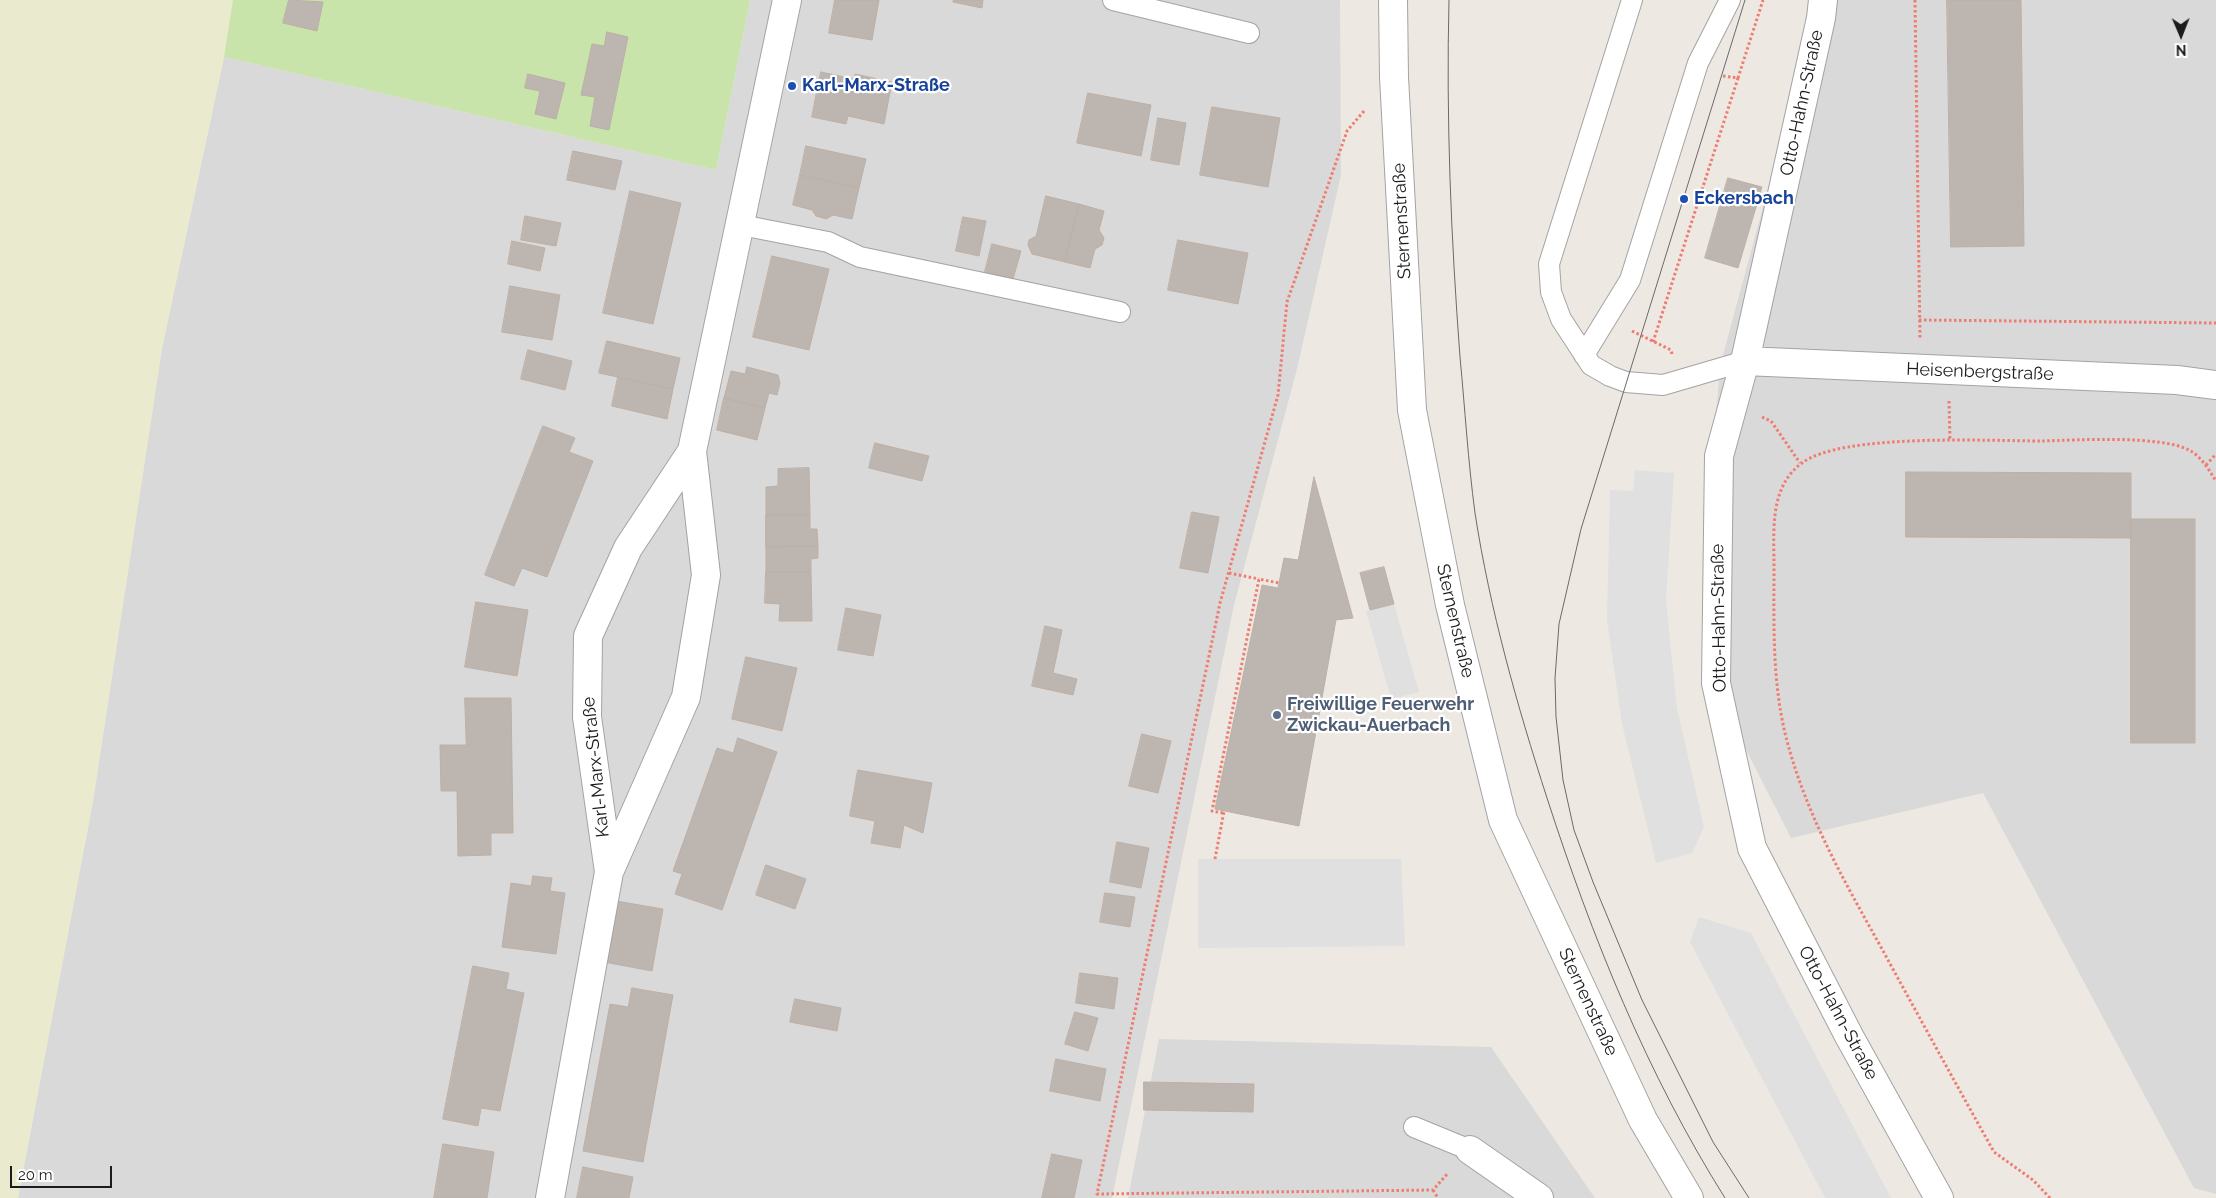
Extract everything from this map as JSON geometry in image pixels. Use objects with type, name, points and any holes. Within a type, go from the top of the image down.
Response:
[{"type":"street","name":"Karl-Marx-Straße","points":[[550,1198],[608,872],[686,697],[706,575],[692,451],[787,0]]},
{"type":"street","name":"Sternenstraße","points":[[1393,0],[1394,77],[1412,410],[1450,605],[1503,820],[1643,1120],[1689,1198]]},
{"type":"street","name":"Otto-Hahn-Straße","points":[[1822,0],[1819,27],[1745,362],[1719,456],[1716,683],[1752,848],[1849,1036],[1939,1198]]},
{"type":"street","name":"Heisenbergstraße","points":[[1745,362],[2177,380],[2216,385]]},
{"type":"street","name":"Karl-Marx-Straße","points":[[608,872],[587,717],[588,636],[628,548],[692,451]]},
{"type":"street","points":[[1470,1150],[1539,1198]]},
{"type":"lane","points":[[1113,0],[1249,33]]},
{"type":"lane","points":[[1632,0],[1549,264],[1551,292],[1561,319],[1591,365],[1626,382],[1663,385],[1745,362]]},
{"type":"lane","points":[[1584,355],[1630,280],[1698,63],[1730,0]]},
{"type":"lane","points":[[741,225],[828,242],[860,257],[1120,312]]},
{"type":"lane","points":[[1414,1127],[1470,1150]]},
{"type":"path","points":[[1653,342],[1763,0]]},
{"type":"path","points":[[1915,0],[1920,369]]},
{"type":"path","points":[[1714,74],[1738,78]]},
{"type":"path","points":[[1394,77],[1347,131],[1286,302],[1278,395],[1220,603],[1097,1196],[1433,1190],[1470,1150]]},
{"type":"path","points":[[1919,320],[2216,323]]},
{"type":"path","points":[[1631,332],[1671,350],[1680,380]]},
{"type":"path","points":[[1948,370],[1950,441]]},
{"type":"path","points":[[2050,1198],[2033,1180],[1994,1152],[1838,871],[1798,778],[1785,730],[1775,676],[1774,515],[1782,486],[1800,464],[1822,452],[1869,444],[1950,441],[2106,440],[2171,443],[2191,451],[2206,465],[2216,481]]},
{"type":"path","points":[[2206,465],[2216,454]]},
{"type":"path","points":[[1229,573],[1279,583]]},
{"type":"path","points":[[1214,859],[1223,812],[1212,811],[1259,579]]},
{"type":"path","points":[[1433,1190],[1438,1198]]},
{"type":"shaded area","points":[[750,0],[1340,0],[1341,175],[1297,369],[1234,605],[1112,1198],[18,1198],[93,801],[162,348],[224,57],[716,170]]},
{"type":"shaded area","points":[[1819,0],[2216,0],[2216,1194],[2194,1188],[1983,793],[1791,838],[1739,736],[1705,552],[1720,366]]},
{"type":"shaded area","points":[[1635,470],[1674,473],[1666,600],[1677,708],[1704,827],[1692,853],[1656,863],[1622,724],[1607,620],[1610,490],[1633,491]]},
{"type":"shaded area","points":[[1394,604],[1419,692],[1391,699],[1366,611]]},
{"type":"shaded area","points":[[1198,859],[1401,859],[1405,946],[1198,948]]},
{"type":"shaded area","points":[[1699,917],[1751,933],[1891,1198],[1825,1198],[1690,942]]},
{"type":"shaded area","points":[[1159,1039],[1491,1047],[1595,1198],[1128,1198]]},
{"type":"green space","points":[[0,0],[233,0],[224,57],[162,348],[93,801],[18,1198],[0,1198]]},
{"type":"green space","points":[[233,0],[750,0],[716,170],[224,57]]},
{"type":"building","points":[[289,0],[323,2],[317,31],[283,23]]},
{"type":"building","points":[[835,0],[879,0],[872,40],[829,33]]},
{"type":"building","points":[[954,0],[983,0],[982,8],[953,2]]},
{"type":"building","points":[[1947,0],[2021,0],[2024,246],[1951,247]]},
{"type":"building","points":[[607,32],[628,37],[609,130],[590,126],[595,97],[581,95],[592,44],[604,46]]},
{"type":"building","points":[[821,72],[854,79],[855,74],[892,82],[884,124],[848,116],[846,124],[812,117]]},
{"type":"building","points":[[528,74],[565,83],[556,119],[535,114],[540,91],[525,88]]},
{"type":"building","points":[[1088,93],[1151,105],[1141,156],[1077,143]]},
{"type":"building","points":[[1212,107],[1280,118],[1268,187],[1200,175]]},
{"type":"building","points":[[1158,118],[1186,123],[1179,165],[1151,160]]},
{"type":"building","points":[[806,146],[866,159],[859,188],[800,175]]},
{"type":"building","points":[[573,151],[622,161],[615,190],[567,180]]},
{"type":"building","points":[[800,175],[859,188],[852,219],[833,215],[826,219],[816,216],[812,210],[793,205]]},
{"type":"building","points":[[1728,178],[1762,187],[1738,268],[1705,258]]},
{"type":"building","points":[[630,191],[681,203],[653,324],[603,313]]},
{"type":"building","points":[[1046,196],[1079,204],[1065,262],[1032,254],[1028,245],[1029,240],[1036,236]]},
{"type":"building","points":[[1079,204],[1104,211],[1099,230],[1104,238],[1102,245],[1095,249],[1090,268],[1065,262]]},
{"type":"building","points":[[525,216],[561,223],[556,246],[521,240]]},
{"type":"building","points":[[963,217],[986,221],[979,256],[956,251]]},
{"type":"building","points":[[1178,240],[1248,253],[1238,304],[1168,290]]},
{"type":"building","points":[[512,241],[545,248],[540,271],[508,264]]},
{"type":"building","points":[[992,244],[1021,251],[1013,279],[985,272]]},
{"type":"building","points":[[772,256],[829,269],[809,350],[753,337]]},
{"type":"building","points":[[510,286],[560,295],[552,340],[502,332]]},
{"type":"building","points":[[607,341],[680,358],[673,389],[599,373]]},
{"type":"building","points":[[528,350],[572,361],[565,390],[521,379]]},
{"type":"building","points":[[747,367],[778,375],[780,383],[777,395],[769,393],[765,408],[724,398],[731,371],[745,374]]},
{"type":"building","points":[[618,377],[673,389],[667,419],[612,406]]},
{"type":"building","points":[[724,398],[765,408],[757,440],[717,430]]},
{"type":"building","points":[[543,426],[575,438],[569,452],[593,461],[547,577],[522,568],[514,586],[485,575]]},
{"type":"building","points":[[875,443],[929,456],[922,481],[869,468]]},
{"type":"building","points":[[809,468],[810,515],[766,515],[766,487],[778,486],[778,469]]},
{"type":"building","points":[[1906,472],[2131,473],[2131,538],[1906,537]]},
{"type":"building","name":"Freiwillige Feuerwehr Zwickau-Auerbach","points":[[1314,477],[1353,618],[1336,620],[1299,826],[1215,809],[1262,585],[1278,588],[1284,558],[1298,560]]},
{"type":"building","points":[[1192,512],[1219,517],[1208,573],[1180,568]]},
{"type":"building","points":[[766,515],[810,515],[810,529],[817,529],[818,546],[766,547]]},
{"type":"building","points":[[2131,519],[2195,519],[2195,743],[2131,743]]},
{"type":"building","points":[[818,546],[818,558],[811,559],[811,572],[766,572],[766,547]]},
{"type":"building","points":[[1384,567],[1394,604],[1370,610],[1360,573]]},
{"type":"building","points":[[766,572],[811,572],[812,621],[779,621],[780,604],[765,603]]},
{"type":"building","points":[[476,602],[528,610],[517,676],[465,667]]},
{"type":"building","points":[[846,608],[881,615],[873,656],[838,650]]},
{"type":"building","points":[[1045,626],[1062,630],[1053,673],[1077,679],[1073,695],[1032,686]]},
{"type":"building","points":[[746,657],[797,668],[782,731],[732,719]]},
{"type":"building","points":[[465,698],[511,698],[513,833],[491,833],[491,855],[458,856],[457,791],[441,791],[440,745],[466,745]]},
{"type":"building","points":[[1142,734],[1171,741],[1158,793],[1129,786]]},
{"type":"building","points":[[738,738],[777,752],[722,910],[675,894],[682,874],[673,871],[717,748],[733,753]]},
{"type":"building","points":[[858,770],[932,783],[923,833],[904,825],[900,848],[871,843],[875,821],[850,816]]},
{"type":"building","points":[[1117,842],[1149,848],[1141,888],[1110,882]]},
{"type":"building","points":[[766,865],[806,879],[795,909],[756,895]]},
{"type":"building","points":[[533,876],[552,878],[550,891],[565,893],[556,954],[502,947],[511,883],[531,886]]},
{"type":"building","points":[[1105,893],[1135,897],[1130,927],[1100,922]]},
{"type":"building","points":[[616,901],[663,909],[652,971],[604,962]]},
{"type":"building","points":[[473,966],[509,973],[506,989],[524,993],[500,1111],[481,1108],[478,1126],[443,1119]]},
{"type":"building","points":[[1080,973],[1118,978],[1114,1009],[1076,1003]]},
{"type":"building","points":[[632,988],[673,995],[643,1162],[583,1151],[610,1004],[628,1007]]},
{"type":"building","points":[[795,999],[841,1008],[837,1031],[790,1022]]},
{"type":"building","points":[[1075,1012],[1098,1018],[1088,1051],[1065,1044]]},
{"type":"building","points":[[1056,1059],[1106,1069],[1100,1101],[1050,1091]]},
{"type":"building","points":[[1144,1082],[1254,1084],[1253,1112],[1144,1110]]},
{"type":"building","points":[[443,1144],[494,1152],[487,1198],[434,1198]]},
{"type":"building","points":[[1052,1154],[1082,1160],[1074,1198],[1042,1198]]},
{"type":"building","points":[[583,1167],[633,1177],[629,1198],[577,1198]]},
{"type":"tram line","points":[[1449,0],[1450,178],[1460,357],[1475,513],[1496,621],[1525,728],[1547,798],[1564,850],[1603,953],[1646,1054],[1697,1151],[1725,1198]]},
{"type":"tram line","points":[[1745,0],[1581,529],[1559,624],[1555,678],[1556,717],[1563,780],[1574,830],[1593,882],[1642,1000],[1713,1142],[1749,1198]]},
{"type":"place","name":"Karl-Marx-Straße","points":[[792,86]]},
{"type":"place","name":"Eckersbach","points":[[1684,199]]},
{"type":"place","name":"Freiwillige Feuerwehr Zwickau-Auerbach","points":[[1277,715]]}]
